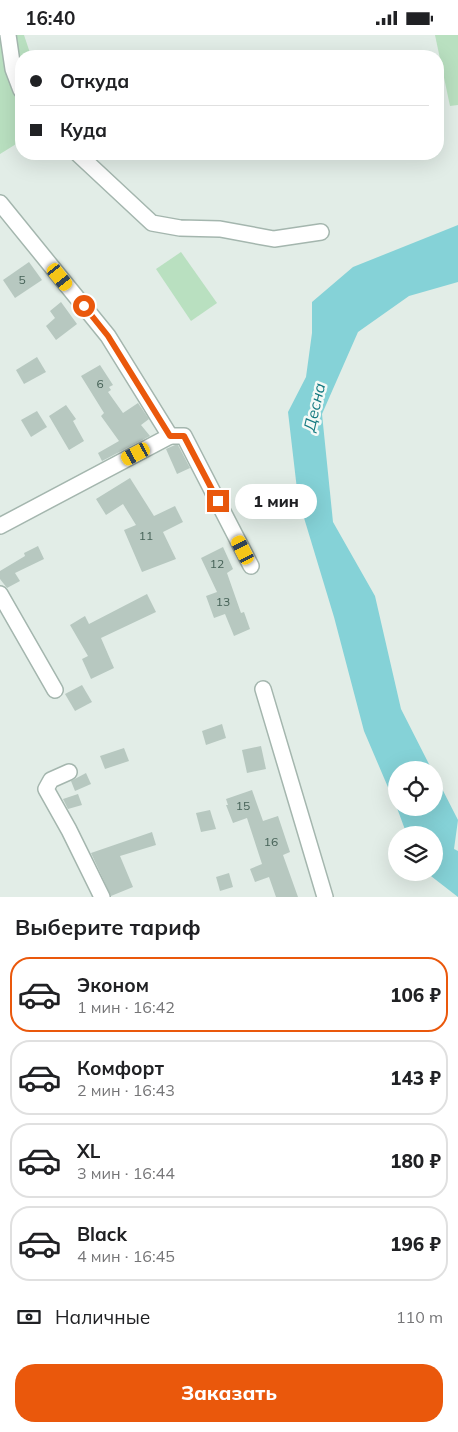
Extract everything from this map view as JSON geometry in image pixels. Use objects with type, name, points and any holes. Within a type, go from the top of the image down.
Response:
[{"type":"street","points":[[8,35],[15,74]]},
{"type":"street","points":[[84,160],[152,223],[180,228],[220,229],[274,239],[322,232]]},
{"type":"street","points":[[0,203],[108,336],[170,436]]},
{"type":"street","points":[[0,526],[170,436],[184,436],[251,566]]},
{"type":"street","points":[[0,594],[55,691]]},
{"type":"street","points":[[263,689],[325,897]]},
{"type":"street","points":[[69,771],[51,780],[46,789],[69,830],[102,897]]},
{"type":"green space","points":[[0,35],[24,35],[29,50],[15,50],[15,145],[0,154]]},
{"type":"green space","points":[[435,35],[458,35],[458,105],[450,106],[444,78],[444,50],[438,50]]},
{"type":"green space","points":[[181,252],[217,303],[191,321],[156,269]]},
{"type":"water","name":"Десна","points":[[458,225],[458,282],[409,296],[358,332],[322,414],[333,522],[375,596],[401,709],[427,761],[388,761],[388,787],[364,731],[334,617],[298,498],[288,412],[306,377],[312,333],[312,302],[353,267]]},
{"type":"water","points":[[443,791],[458,820],[454,849],[458,851],[458,897],[437,881],[443,881],[443,826],[404,826],[400,816],[443,816]]},
{"type":"building","points":[[29,262],[42,280],[15,298],[3,280]]},
{"type":"building","points":[[61,302],[77,324],[56,340],[46,326],[55,318],[50,311]]},
{"type":"building","points":[[37,357],[46,372],[24,384],[16,370]]},
{"type":"building","points":[[100,365],[113,385],[109,387],[111,390],[108,392],[123,413],[138,403],[149,419],[141,425],[150,436],[102,461],[98,453],[119,441],[101,416],[104,413],[81,376]]},
{"type":"building","points":[[66,405],[76,419],[73,421],[84,441],[69,450],[49,416]]},
{"type":"building","points":[[37,411],[47,427],[31,437],[21,420]]},
{"type":"building","points":[[178,445],[190,468],[177,474],[166,449]]},
{"type":"building","points":[[130,478],[154,516],[175,506],[183,522],[163,532],[176,559],[142,572],[124,530],[136,525],[123,504],[106,515],[96,499]]},
{"type":"building","points":[[38,546],[44,559],[15,573],[20,581],[7,588],[0,579],[0,571],[25,556],[24,553]]},
{"type":"building","points":[[223,547],[233,569],[227,573],[241,613],[244,612],[250,629],[234,636],[225,614],[214,618],[206,596],[217,592],[201,558]]},
{"type":"building","points":[[147,594],[156,612],[101,638],[114,668],[91,679],[82,659],[88,656],[70,625],[85,616],[89,624]]},
{"type":"building","points":[[82,685],[92,702],[75,711],[65,694]]},
{"type":"building","points":[[222,724],[226,738],[206,745],[202,731]]},
{"type":"building","points":[[261,746],[266,769],[247,773],[242,750]]},
{"type":"building","points":[[124,748],[129,761],[105,769],[100,756]]},
{"type":"building","points":[[86,773],[91,784],[75,791],[71,781]]},
{"type":"building","points":[[252,790],[263,821],[278,816],[290,852],[283,855],[298,897],[276,897],[269,877],[255,882],[250,869],[262,864],[247,818],[233,823],[226,805],[228,805],[226,799]]},
{"type":"building","points":[[78,794],[82,805],[68,809],[63,799]]},
{"type":"building","points":[[210,810],[216,829],[201,832],[196,813]]},
{"type":"building","points":[[152,832],[156,845],[120,856],[133,887],[111,896],[91,853]]},
{"type":"building","points":[[229,873],[233,887],[220,891],[216,877]]},
{"type":"route","points":[[84,306],[108,336],[170,436],[184,436],[218,501]]}]
